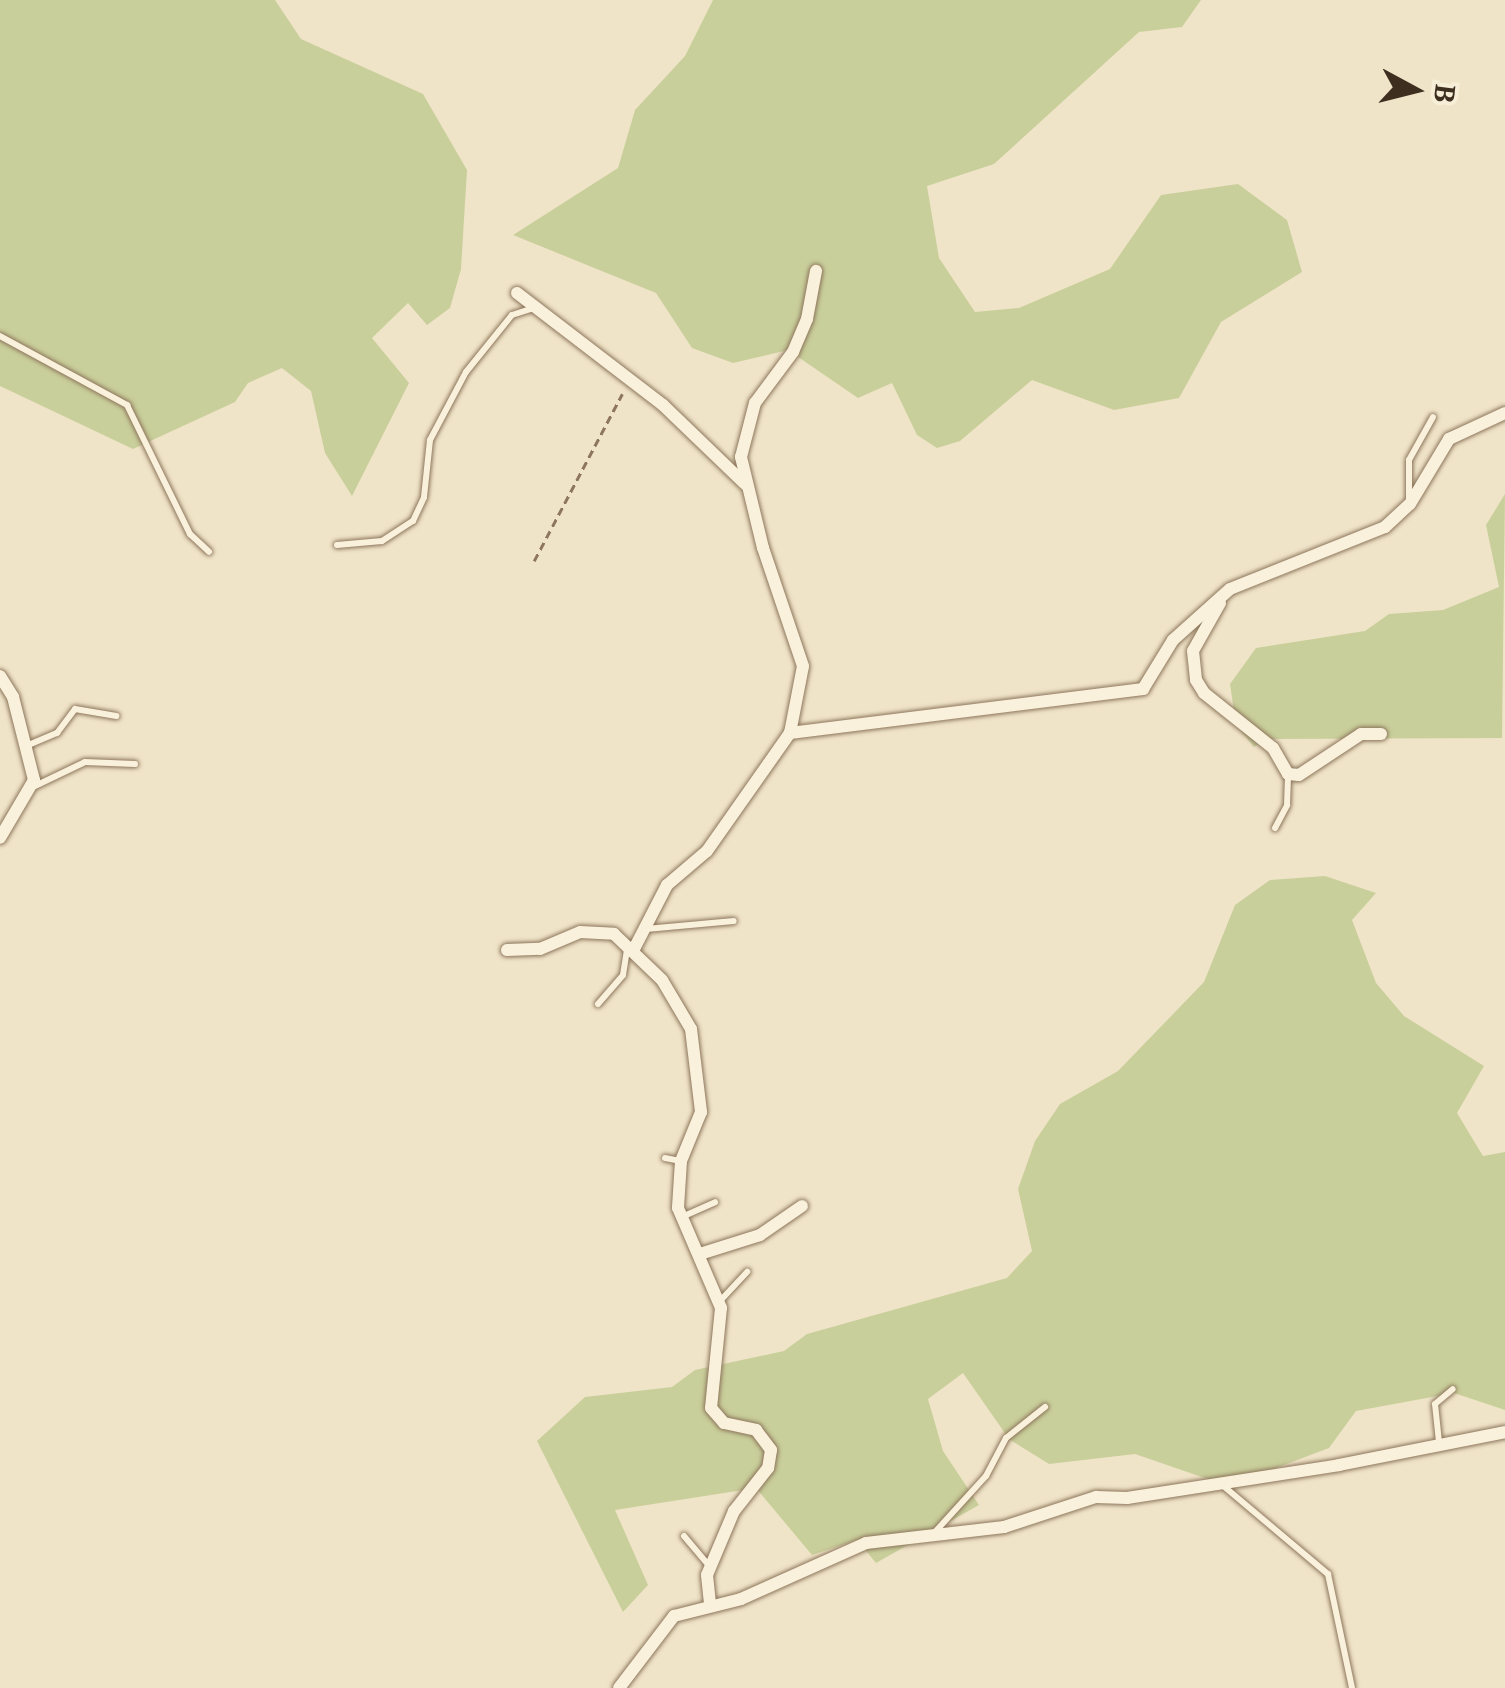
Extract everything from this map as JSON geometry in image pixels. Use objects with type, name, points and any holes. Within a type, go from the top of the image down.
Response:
[{"type":"street","points":[[630,946],[644,930],[667,885],[706,850],[790,733],[803,666],[747,486],[742,457],[755,404],[793,352],[816,272]]},
{"type":"street","points":[[517,293],[630,379],[747,486]]},
{"type":"street","points":[[790,733],[1040,698],[1136,692],[1150,682],[1172,640],[1230,589],[1254,574],[1322,557],[1385,528],[1410,504],[1449,439],[1505,413]]},
{"type":"street","points":[[1230,589],[1193,651],[1196,680],[1204,694],[1272,748],[1288,774],[1299,775],[1360,734],[1381,734]]},
{"type":"street","points":[[0,676],[13,696],[34,787],[0,838]]},
{"type":"street","points":[[506,950],[540,949],[592,931],[630,946],[691,1030],[701,1112],[681,1162],[681,1217],[703,1253],[720,1301],[724,1326],[711,1408],[724,1423],[756,1430],[771,1450],[768,1468],[734,1511],[710,1568],[710,1604]]},
{"type":"street","points":[[703,1253],[760,1234],[802,1206]]},
{"type":"street","points":[[619,1688],[674,1616],[741,1599],[866,1543],[1004,1527],[1096,1496],[1220,1484],[1505,1432]]},
{"type":"lane","points":[[337,545],[382,541],[413,521],[424,497],[427,449],[466,372],[512,315],[535,307]]},
{"type":"lane","points":[[0,336],[127,404],[190,534],[209,552]]},
{"type":"lane","points":[[1410,504],[1411,452],[1434,417]]},
{"type":"lane","points":[[25,747],[54,735],[75,709],[116,716]]},
{"type":"lane","points":[[34,787],[85,762],[135,764]]},
{"type":"lane","points":[[1275,828],[1287,805],[1288,774]]},
{"type":"lane","points":[[644,930],[734,922]]},
{"type":"lane","points":[[598,1004],[622,975],[630,946]]},
{"type":"lane","points":[[666,1158],[681,1162]]},
{"type":"lane","points":[[681,1217],[714,1202]]},
{"type":"lane","points":[[720,1301],[747,1272]]},
{"type":"lane","points":[[1440,1442],[1436,1404],[1453,1390]]},
{"type":"lane","points":[[933,1534],[986,1476],[1006,1438],[1045,1407]]},
{"type":"lane","points":[[1220,1484],[1328,1574],[1352,1688]]},
{"type":"lane","points":[[684,1536],[710,1568]]},
{"type":"path","points":[[534,561],[630,379]]},
{"type":"green space","points":[[0,0],[275,0],[301,39],[423,94],[467,170],[461,269],[450,308],[427,325],[408,303],[372,338],[409,383],[352,496],[325,453],[311,391],[282,368],[248,383],[235,402],[133,449],[0,386]]},
{"type":"green space","points":[[713,0],[1201,0],[1182,27],[1139,32],[994,164],[927,186],[939,258],[975,312],[1019,308],[1110,269],[1161,195],[1238,184],[1287,220],[1302,272],[1221,322],[1179,398],[1114,410],[1032,380],[960,441],[937,448],[917,435],[892,383],[858,398],[788,350],[733,363],[692,348],[656,293],[513,235],[618,168],[635,110],[685,56]]},
{"type":"green space","points":[[1505,494],[1502,738],[1267,739],[1254,747],[1236,725],[1230,684],[1256,648],[1365,631],[1389,614],[1443,610],[1499,587],[1486,525]]},
{"type":"green space","points":[[1325,876],[1376,893],[1352,920],[1376,983],[1404,1016],[1484,1066],[1457,1113],[1483,1156],[1505,1152],[1505,1410],[1454,1393],[1356,1411],[1329,1448],[1228,1486],[1135,1454],[1049,1464],[1009,1439],[963,1373],[928,1399],[943,1451],[979,1505],[876,1563],[857,1540],[812,1555],[756,1488],[615,1510],[648,1585],[623,1612],[537,1441],[585,1397],[672,1387],[695,1370],[784,1351],[807,1334],[1007,1278],[1032,1251],[1018,1189],[1035,1141],[1060,1104],[1118,1071],[1204,982],[1235,905],[1270,880]]}]
